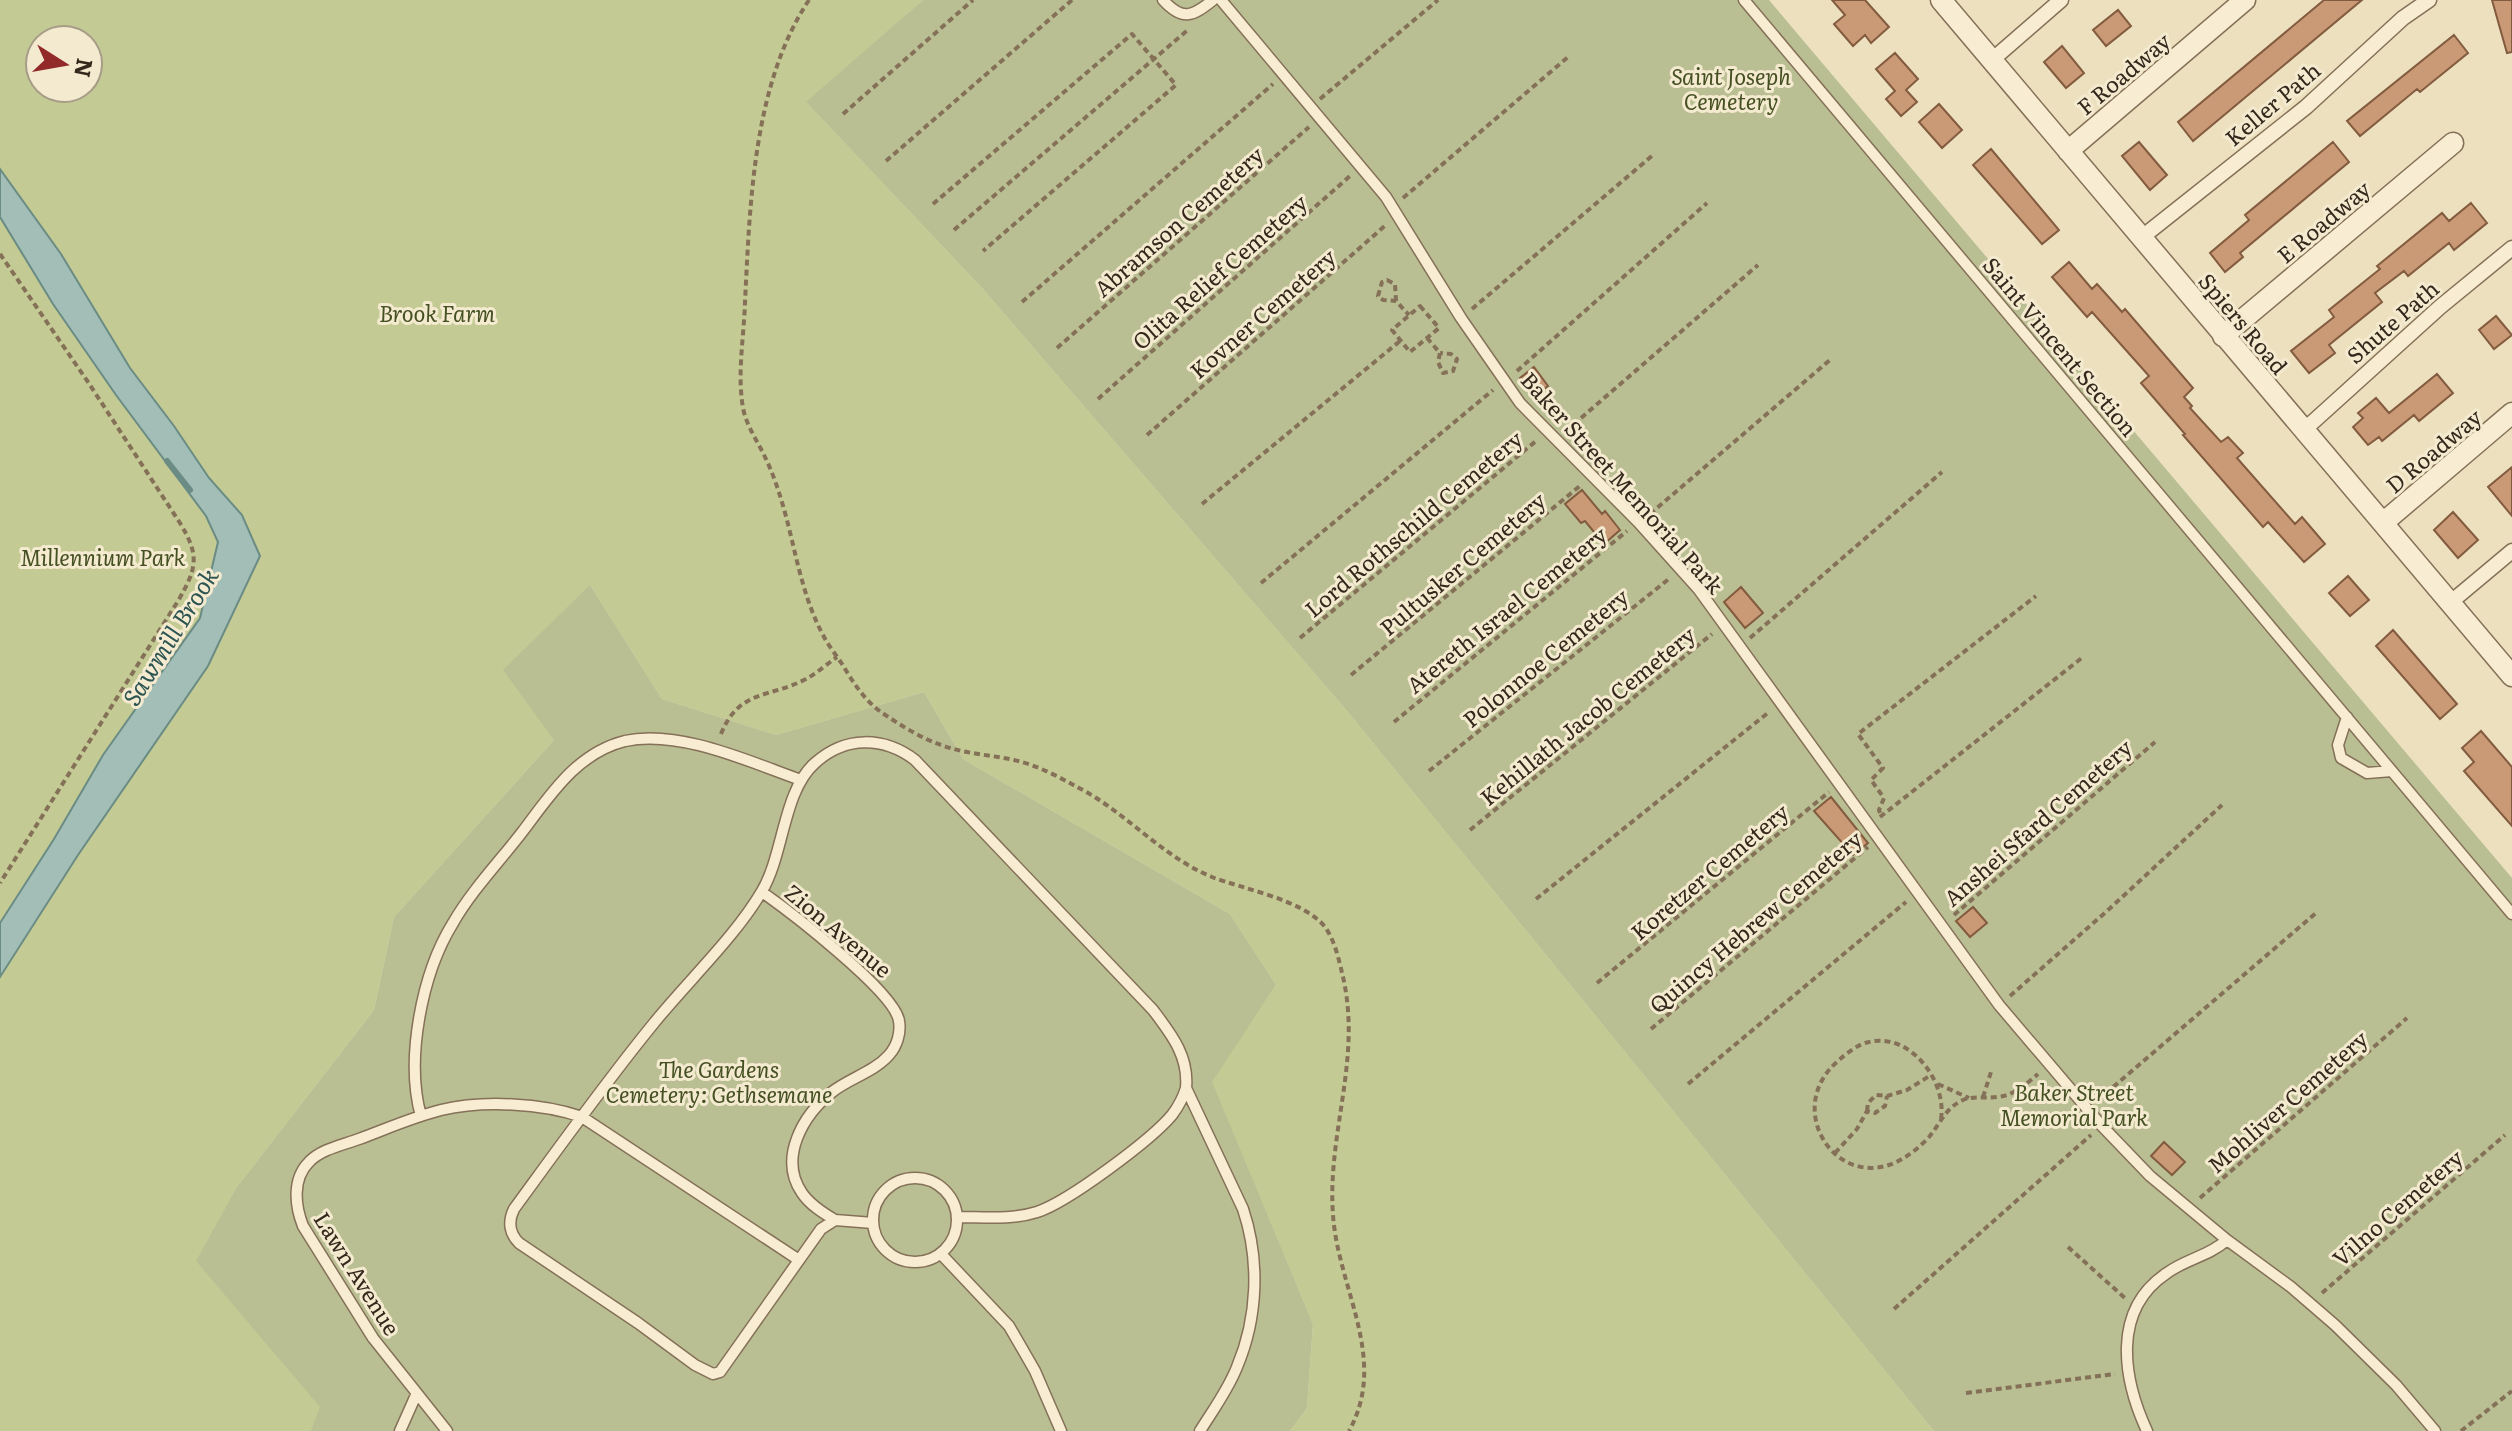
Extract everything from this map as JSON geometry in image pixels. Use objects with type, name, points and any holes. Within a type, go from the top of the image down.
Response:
[{"type":"street","name":"Spiers Road","points":[[1941,0],[2512,676]]},
{"type":"street","points":[[1992,60],[2061,0]]},
{"type":"street","name":"F Roadway","points":[[2068,151],[2245,0]]},
{"type":"street","name":"Keller Path","points":[[2141,238],[2306,107],[2403,18],[2429,0]]},
{"type":"street","name":"E Roadway","points":[[2223,336],[2453,143]]},
{"type":"street","name":"Shute Path","points":[[2304,430],[2440,307],[2512,248]]},
{"type":"street","name":"D Roadway","points":[[2384,522],[2512,413]]},
{"type":"street","points":[[2451,602],[2512,551]]},
{"type":"lane","points":[[1163,0],[1180,14],[1187,15],[1213,0]]},
{"type":"lane","name":"Baker Street Memorial Park","points":[[1221,0],[1396,211],[1461,318],[1527,412],[1639,522],[1681,569],[1999,1005],[2087,1109],[2150,1176],[2310,1304],[2377,1366],[2435,1431]]},
{"type":"lane","name":"Saint Vincent Section","points":[[1744,0],[2512,914]]},
{"type":"lane","points":[[2347,717],[2338,745],[2341,758],[2367,773],[2392,771]]},
{"type":"lane","points":[[421,1116],[415,1085],[415,1051],[426,995],[439,952],[454,921],[557,788],[591,756],[610,746],[632,740],[666,740],[714,751],[801,780]]},
{"type":"lane","points":[[873,1223],[835,1220],[821,1229],[720,1372],[709,1373],[519,1243],[510,1231],[514,1209],[582,1117],[652,1025],[748,913],[762,892],[774,867],[801,780],[819,759],[846,745],[857,743],[883,743],[915,760],[1153,1010],[1178,1044],[1186,1066],[1186,1088],[1243,1209],[1254,1261],[1254,1299],[1243,1352],[1227,1388],[1200,1431]]},
{"type":"lane","name":"Zion Avenue","points":[[762,892],[811,929],[876,987],[899,1017],[898,1040],[889,1055],[826,1097],[806,1120],[795,1143],[792,1167],[801,1192],[814,1206],[835,1220]]},
{"type":"lane","points":[[957,1217],[1018,1216],[1053,1206],[1162,1125],[1177,1107],[1186,1088]]},
{"type":"lane","name":"Lawn Avenue","points":[[447,1431],[373,1338],[303,1226],[296,1195],[304,1169],[316,1156],[421,1116],[462,1107],[534,1106],[558,1109],[582,1117],[799,1260]]},
{"type":"lane","points":[[916,1177],[942,1187],[951,1197],[957,1217],[954,1237],[941,1254],[921,1262],[894,1257],[879,1243],[873,1223],[874,1209],[884,1191],[895,1182],[916,1177]]},
{"type":"lane","points":[[2147,1431],[2128,1373],[2127,1339],[2135,1308],[2163,1275],[2211,1252],[2227,1240]]},
{"type":"lane","points":[[941,1254],[1009,1326],[1035,1371],[1061,1431]]},
{"type":"lane","points":[[400,1431],[416,1395]]},
{"type":"path","points":[[809,0],[785,40],[762,129],[751,212],[741,382],[743,412],[780,498],[807,598],[823,635],[859,691],[878,710],[941,746],[1035,766],[1109,805],[1164,852],[1186,865],[1295,907],[1323,924],[1334,942],[1341,967],[1350,1021],[1348,1069],[1336,1139],[1332,1194],[1335,1243],[1356,1310],[1365,1389],[1349,1431]]},
{"type":"path","points":[[843,114],[973,0]]},
{"type":"path","points":[[886,161],[1072,0]]},
{"type":"path","points":[[1311,107],[1438,0]]},
{"type":"path","points":[[954,230],[1187,31],[1200,10]]},
{"type":"path","points":[[933,204],[1132,34],[1176,85],[983,251]]},
{"type":"path","name":"Kovner Cemetery","points":[[1147,435],[1568,57]]},
{"type":"path","points":[[1022,302],[1283,74]]},
{"type":"path","name":"Abramson Cemetery","points":[[1057,348],[1320,118]]},
{"type":"path","points":[[1461,318],[1653,155]]},
{"type":"path","name":"Olita Relief Cemetery","points":[[1098,399],[1361,167]]},
{"type":"path","points":[[1261,583],[1504,382],[1707,203]]},
{"type":"path","points":[[0,254],[180,523],[193,546],[195,559],[190,579],[178,601],[0,883]]},
{"type":"path","name":"Lord Rothschild Cemetery","points":[[1300,638],[1552,436],[1758,265]]},
{"type":"path","points":[[1396,301],[1383,300],[1378,296],[1382,282],[1387,280],[1395,284],[1396,301],[1409,315]]},
{"type":"path","points":[[1420,306],[1439,328],[1410,352],[1392,330],[1409,315],[1420,306]]},
{"type":"path","points":[[1427,338],[1440,353],[1451,354],[1457,359],[1453,371],[1443,373],[1438,362],[1440,353]]},
{"type":"path","points":[[1202,504],[1400,341]]},
{"type":"path","name":"Atereth Israel Cemetery","points":[[1394,722],[1639,522],[1831,359]]},
{"type":"path","points":[[1739,647],[1942,472]]},
{"type":"path","name":"Pultusker Cemetery","points":[[1351,675],[1592,475]]},
{"type":"path","name":"Polonnoe Cemetery","points":[[1429,771],[1681,569]]},
{"type":"path","points":[[1882,815],[1879,810],[1884,798],[1871,780],[1883,768],[1858,734],[2036,596]]},
{"type":"path","name":"Kehillath Jacob Cemetery","points":[[1470,830],[1723,625]]},
{"type":"path","points":[[714,751],[729,714],[757,695],[805,679],[837,657]]},
{"type":"path","points":[[1870,825],[2083,657]]},
{"type":"path","points":[[1536,899],[1780,703]]},
{"type":"path","name":"Anshei Sfard Cemetery","points":[[1941,926],[2155,742]]},
{"type":"path","name":"Koretzer Cemetery","points":[[1597,983],[1840,783]]},
{"type":"path","points":[[1999,1005],[2222,805]]},
{"type":"path","name":"Quincy Hebrew Cemetery","points":[[1651,1029],[1879,838]]},
{"type":"path","points":[[1688,1084],[1917,892]]},
{"type":"path","points":[[2087,1109],[2316,913]]},
{"type":"path","name":"Mohliver Cemetery","points":[[2188,1208],[2407,1018]]},
{"type":"path","points":[[1941,1119],[1942,1100],[1931,1075],[1905,1048],[1887,1041],[1862,1044],[1843,1056],[1820,1081],[1814,1100],[1818,1129],[1835,1153],[1865,1166],[1892,1164],[1923,1143],[1950,1108],[1969,1098]]},
{"type":"path","points":[[1936,1083],[1969,1098],[2005,1096],[2050,1065]]},
{"type":"path","points":[[1983,1098],[1992,1069]]},
{"type":"path","points":[[1835,1153],[1857,1129],[1868,1103],[1876,1095],[1887,1096],[1912,1088],[1931,1075]]},
{"type":"path","points":[[1867,1111],[1879,1111],[1888,1102],[1887,1096]]},
{"type":"path","points":[[1894,1309],[2101,1125]]},
{"type":"path","name":"Vilno Cemetery","points":[[2310,1304],[2505,1135]]},
{"type":"path","points":[[2068,1247],[2135,1308]]},
{"type":"path","points":[[1966,1393],[2128,1373]]},
{"type":"path","points":[[2461,1431],[2512,1391]]},
{"type":"green space","name":"Brook Farm","points":[[0,0],[923,0],[807,103],[982,288],[1347,711],[1934,1431],[1290,1431],[1307,1408],[1313,1324],[1211,1082],[1276,985],[1230,914],[963,759],[924,692],[776,735],[662,699],[590,585],[554,740],[394,917],[374,1010],[237,1187],[324,1412],[315,1431],[0,1431]]},
{"type":"green space","name":"Baker Street Memorial Park","points":[[923,0],[1769,0],[2512,878],[2512,1431],[1934,1431],[1347,711],[982,288],[806,102]]},
{"type":"green space","name":"The Gardens Cemetery: Gethsemane","points":[[590,585],[662,699],[776,735],[924,692],[963,759],[1230,914],[1276,985],[1212,1082],[1313,1324],[1307,1408],[1290,1431],[311,1431],[320,1407],[196,1261],[237,1187],[374,1010],[394,917],[554,740],[503,670]]},
{"type":"water","points":[[0,169],[61,254],[130,368],[209,478],[242,515],[260,556],[208,666],[78,855],[0,977],[0,923],[103,755],[200,618],[218,542],[206,516],[53,304],[0,217]]},
{"type":"building","points":[[1832,0],[1865,0],[1889,27],[1871,43],[1865,35],[1853,46],[1834,24],[1845,15]]},
{"type":"building","points":[[2324,0],[2362,0],[2193,141],[2178,122]]},
{"type":"building","points":[[2492,0],[2512,0],[2512,52],[2507,53]]},
{"type":"building","points":[[2118,10],[2131,26],[2106,46],[2093,30]]},
{"type":"building","points":[[2454,35],[2468,53],[2420,92],[2417,89],[2360,136],[2347,121]]},
{"type":"building","points":[[2062,46],[2084,73],[2066,88],[2044,62]]},
{"type":"building","points":[[1895,53],[1918,79],[1906,90],[1917,102],[1901,116],[1886,99],[1895,91],[1876,69]]},
{"type":"building","points":[[1939,104],[1962,130],[1942,148],[1919,122]]},
{"type":"building","points":[[2139,142],[2167,175],[2150,190],[2122,156]]},
{"type":"building","points":[[2333,142],[2349,162],[2240,253],[2243,257],[2225,272],[2210,253],[2249,220],[2245,215]]},
{"type":"building","points":[[1991,149],[2059,230],[2042,244],[1973,165]]},
{"type":"building","points":[[2471,203],[2487,223],[2454,250],[2449,243],[2408,276],[2404,271],[2375,293],[2382,302],[2329,345],[2335,353],[2309,373],[2291,351],[2334,317],[2329,310],[2442,213],[2449,221]]},
{"type":"building","points":[[2069,262],[2092,289],[2097,284],[2122,312],[2125,309],[2193,388],[2184,397],[2192,406],[2190,408],[2221,442],[2228,437],[2243,453],[2237,458],[2295,524],[2302,517],[2325,544],[2304,562],[2268,522],[2263,527],[2141,383],[2149,376],[2092,312],[2087,317],[2052,277]]},
{"type":"building","points":[[2496,316],[2512,335],[2494,349],[2479,330]]},
{"type":"building","points":[[1534,367],[1548,386],[1533,397],[1520,378]]},
{"type":"building","points":[[2437,374],[2453,393],[2419,421],[2414,415],[2382,441],[2379,437],[2368,445],[2353,427],[2363,418],[2358,413],[2376,398],[2389,413]]},
{"type":"building","points":[[2512,467],[2512,516],[2488,487]]},
{"type":"building","points":[[1582,490],[1620,530],[1604,544],[1585,521],[1581,523],[1565,504]]},
{"type":"building","points":[[2453,512],[2478,540],[2458,558],[2434,530]]},
{"type":"building","points":[[2348,576],[2369,600],[2350,616],[2329,593]]},
{"type":"building","points":[[1741,587],[1763,613],[1745,628],[1724,602]]},
{"type":"building","points":[[2393,630],[2457,704],[2440,719],[2376,646]]},
{"type":"building","points":[[2481,731],[2512,767],[2512,826],[2464,771],[2474,762],[2462,748]]},
{"type":"building","points":[[1831,797],[1868,843],[1853,855],[1814,811]]},
{"type":"building","points":[[1973,907],[1987,923],[1970,937],[1956,921]]},
{"type":"building","points":[[2164,1142],[2185,1162],[2172,1175],[2151,1156]]},
{"type":"waterway","name":"Sawmill Brook","points":[[167,461],[190,490]]},
{"type":"park label","name":"Saint Joseph Cemetery","points":[[1731,88]]},
{"type":"park label","name":"Millennium Park","points":[[103,556]]}]
